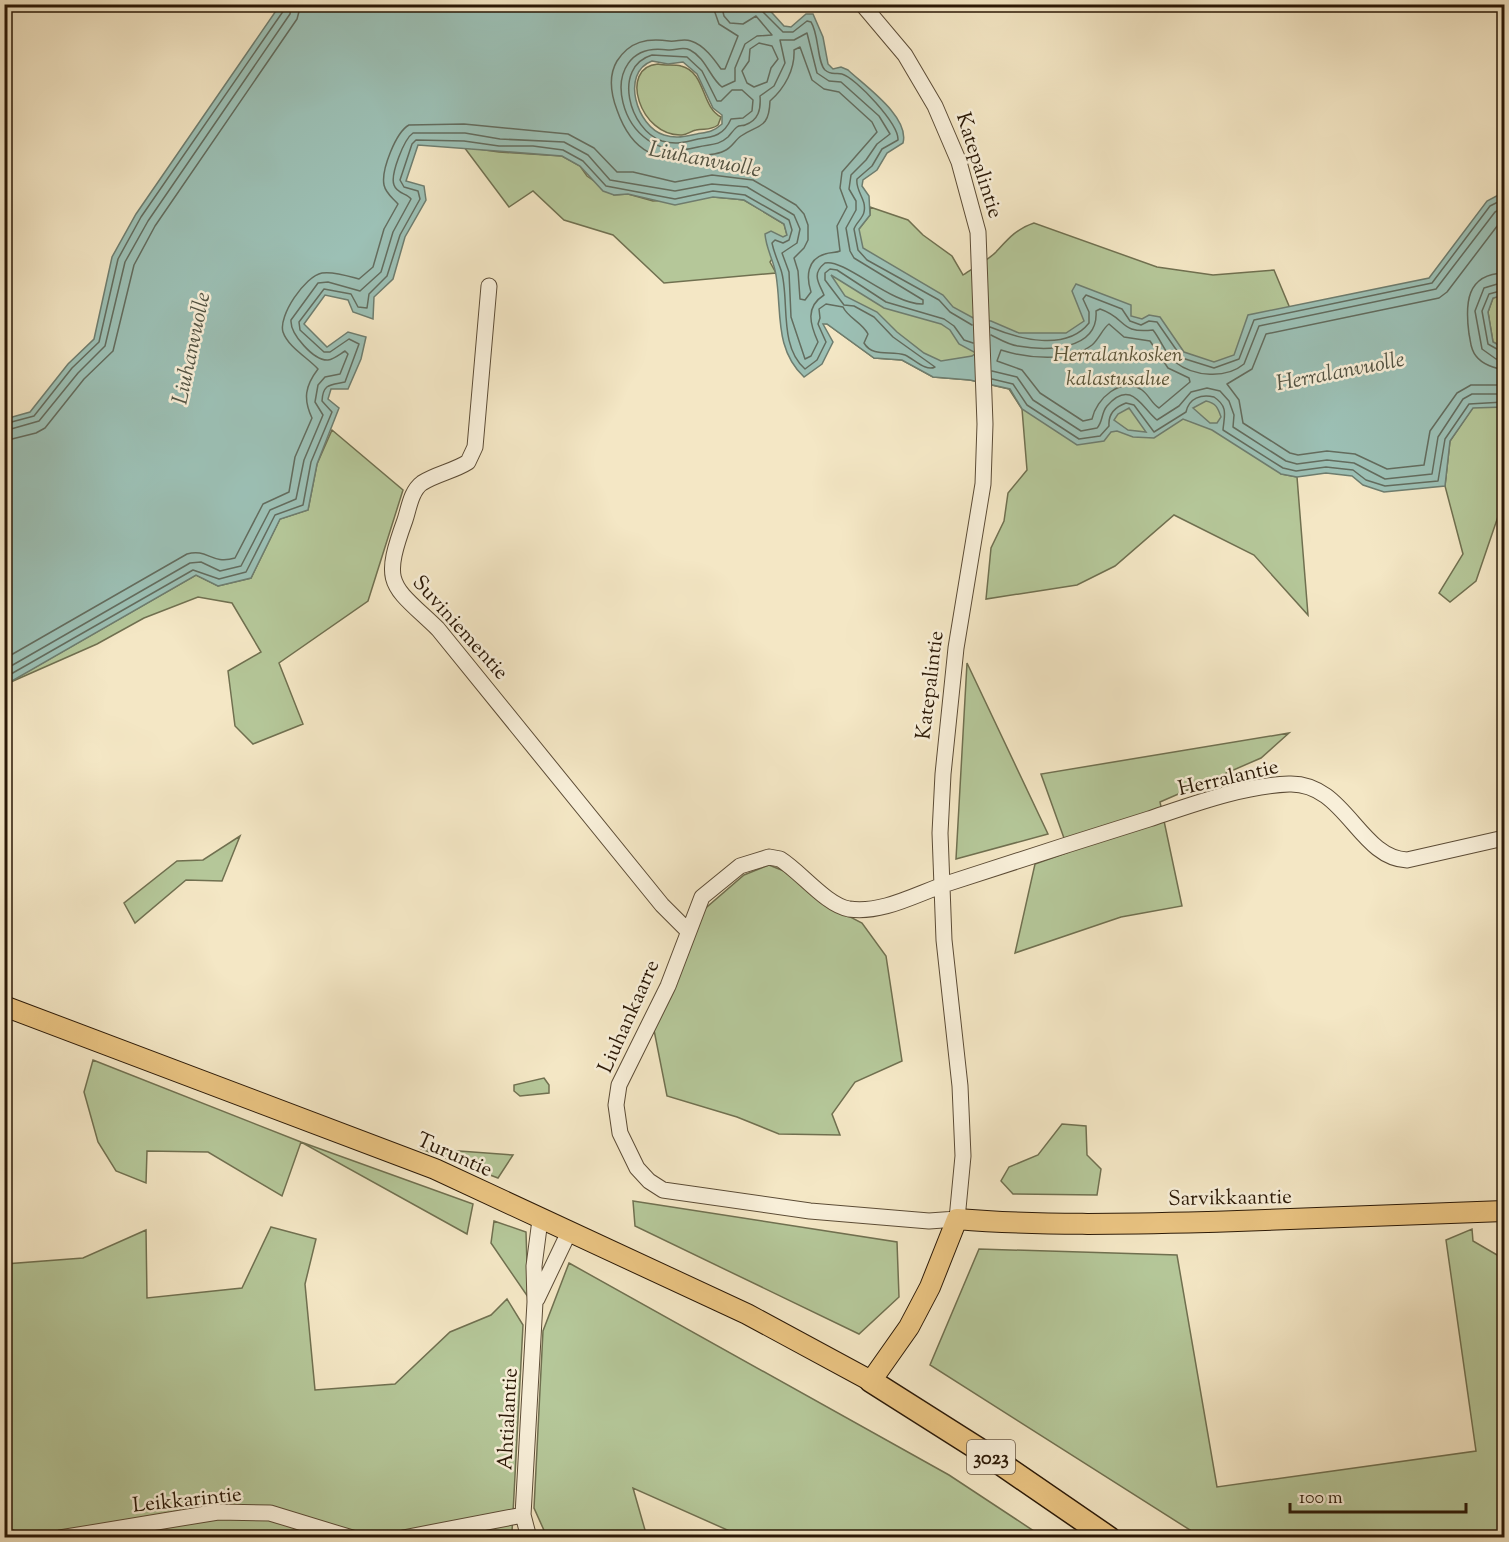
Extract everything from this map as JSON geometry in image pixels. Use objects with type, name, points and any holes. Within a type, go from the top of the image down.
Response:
[{"type":"highway","name":"3023","points":[[871,1382],[991,1457],[1109,1538]]},
{"type":"main road","name":"Turuntie","points":[[4,1006],[435,1169],[540,1220],[747,1314],[871,1382]]},
{"type":"main road","name":"Sarvikkaantie","points":[[957,1219],[1118,1224],[1504,1211]]},
{"type":"main road","name":"Katepalintie","points":[[871,1382],[909,1327],[930,1287],[957,1219]]},
{"type":"street","name":"Katepalintie","points":[[862,4],[905,56],[935,106],[948,134],[969,195],[978,232],[986,424],[984,484],[956,648],[944,762],[940,833],[941,885],[963,1156],[957,1219]]},
{"type":"street","name":"Suviniementie","points":[[489,286],[475,447],[468,462],[415,489],[396,543],[391,575],[398,591],[438,629],[662,905],[687,930]]},
{"type":"street","name":"Herralantie","points":[[941,885],[1209,800],[1263,787],[1292,784],[1313,788],[1331,799],[1383,854],[1398,860],[1407,860],[1504,838]]},
{"type":"street","name":"Liuhankaarre","points":[[941,885],[893,903],[869,909],[848,908],[834,904],[792,866],[780,859],[769,857],[740,866],[721,879],[702,897],[687,930],[664,995],[619,1085],[616,1105],[620,1133],[631,1159],[649,1181],[663,1190],[778,1207],[928,1221],[957,1219]]},
{"type":"street","name":"Ahtialantie","points":[[529,1538],[523,1515],[535,1302],[534,1266],[540,1220]]},
{"type":"street","name":"Ahtialantie","points":[[535,1302],[569,1232]]},
{"type":"street","name":"Leikkarintie","points":[[60,1538],[218,1512],[270,1513],[352,1538]]},
{"type":"street","points":[[403,1538],[523,1515]]},
{"type":"street","points":[[4,1534],[12,1538]]},
{"type":"green space","points":[[658,64],[681,66],[695,75],[710,106],[721,117],[718,125],[682,135],[667,133],[655,125],[645,114],[639,101],[637,88],[639,77],[646,68]]},
{"type":"green space","points":[[464,147],[562,156],[580,166],[587,176],[614,195],[628,194],[653,201],[713,197],[744,200],[784,224],[787,235],[770,262],[776,273],[664,283],[613,235],[564,220],[533,191],[509,207]]},
{"type":"green space","name":"Herralankosken kalastusalue","points":[[870,207],[908,220],[923,235],[952,256],[963,275],[992,255],[1017,231],[1034,223],[1157,267],[1213,275],[1274,270],[1289,306],[1281,474],[1297,477],[1308,615],[1254,555],[1174,515],[1115,566],[1077,585],[986,599],[991,548],[1004,521],[1008,493],[1027,470],[1022,409],[1009,389],[970,380],[933,377],[902,360],[874,358],[823,323],[821,265],[859,229],[870,215]]},
{"type":"green space","points":[[1504,295],[1504,348],[1493,342],[1488,312],[1493,298]]},
{"type":"green space","points":[[1473,407],[1504,407],[1504,499],[1476,581],[1450,602],[1439,593],[1463,554],[1445,486],[1450,441]]},
{"type":"green space","points":[[332,430],[403,490],[368,601],[279,663],[303,724],[253,744],[235,726],[228,671],[261,652],[232,603],[198,597],[144,618],[97,644],[4,685],[196,575],[218,586],[251,578],[280,519],[308,510],[317,464]]},
{"type":"green space","points":[[967,663],[1048,834],[956,859]]},
{"type":"green space","points":[[1289,733],[1261,758],[1160,802],[1182,906],[1121,917],[1015,953],[1035,864],[1069,852],[1041,774]]},
{"type":"green space","points":[[240,836],[222,881],[186,880],[135,923],[124,903],[177,861],[203,860]]},
{"type":"green space","points":[[769,865],[794,875],[827,905],[862,923],[886,956],[902,1061],[855,1082],[832,1114],[840,1135],[779,1134],[737,1117],[667,1096],[654,1030],[700,913],[744,875]]},
{"type":"green space","points":[[93,1060],[301,1142],[282,1196],[208,1152],[147,1151],[146,1183],[116,1171],[98,1142],[84,1092]]},
{"type":"green space","points":[[544,1078],[549,1085],[549,1093],[520,1096],[514,1091],[514,1085]]},
{"type":"green space","points":[[1062,1124],[1086,1126],[1087,1155],[1101,1169],[1097,1195],[1013,1194],[1001,1181],[1009,1167],[1038,1155]]},
{"type":"green space","points":[[301,1142],[473,1204],[467,1234]]},
{"type":"green space","points":[[419,1148],[513,1155],[498,1178]]},
{"type":"green space","points":[[633,1201],[897,1242],[899,1297],[859,1334],[635,1226]]},
{"type":"green space","points":[[494,1221],[526,1232],[528,1297],[491,1243]]},
{"type":"green space","points":[[271,1227],[316,1239],[305,1284],[315,1390],[395,1384],[450,1332],[491,1315],[507,1299],[523,1325],[512,1532],[515,1537],[5,1538],[5,1264],[83,1258],[146,1230],[147,1298],[242,1288]]},
{"type":"green space","points":[[1472,1229],[1473,1241],[1504,1259],[1504,1537],[1201,1537],[930,1365],[979,1249],[1177,1255],[1217,1487],[1476,1451],[1446,1240]]},
{"type":"green space","points":[[569,1263],[949,1475],[1043,1537],[743,1537],[633,1488],[647,1537],[547,1537],[534,1508],[543,1331]]},
{"type":"water","points":[[734,4],[737,11],[744,5],[764,4],[784,26],[791,27],[806,14],[813,14],[823,37],[828,64],[833,69],[841,67],[848,70],[875,93],[900,123],[903,133],[903,143],[887,153],[877,170],[863,180],[862,186],[869,196],[870,215],[859,229],[863,248],[943,295],[953,307],[977,320],[991,321],[1019,333],[1066,333],[1084,321],[1072,291],[1076,284],[1131,305],[1131,316],[1142,319],[1149,315],[1160,317],[1184,352],[1214,362],[1234,355],[1248,315],[1429,278],[1487,201],[1504,192],[1504,295],[1493,298],[1488,312],[1493,342],[1504,348],[1504,407],[1473,408],[1450,441],[1445,486],[1384,492],[1363,485],[1352,476],[1326,473],[1297,477],[1281,474],[1212,430],[1183,419],[1154,438],[1133,437],[1117,431],[1111,432],[1104,441],[1077,445],[1022,409],[1010,389],[970,380],[933,377],[902,360],[874,358],[827,324],[823,324],[833,342],[822,364],[804,377],[794,366],[784,342],[776,275],[765,234],[771,231],[783,237],[787,235],[784,224],[744,200],[713,197],[675,205],[628,194],[614,195],[603,191],[580,166],[562,156],[418,145],[406,181],[424,186],[426,200],[405,237],[393,279],[374,297],[373,319],[353,312],[348,300],[325,295],[304,324],[327,347],[348,332],[366,337],[361,359],[348,389],[331,389],[328,399],[339,408],[317,464],[308,510],[280,519],[251,578],[218,586],[196,575],[5,685],[5,419],[30,412],[68,364],[94,339],[112,257],[136,214],[280,5]],"holes":[[[652,61],[668,64],[683,62],[697,74],[713,108],[722,115],[722,124],[710,131],[681,137],[664,135],[654,130],[646,122],[636,100],[637,76],[642,67]],[[831,275],[884,308],[941,324],[950,330],[959,344],[976,353],[972,356],[941,361],[924,353],[897,332],[877,312],[845,296]],[[1206,401],[1216,406],[1221,417],[1217,423],[1210,423],[1193,408]],[[1129,408],[1146,432],[1128,430],[1114,420],[1118,414]]]},
{"type":"water label","name":"Liuhanvuolle","points":[[705,158]]},
{"type":"water label","name":"Liuhanvuolle","points":[[190,348]]},
{"type":"water label","name":"Herralanvuolle","points":[[1340,370]]}]
